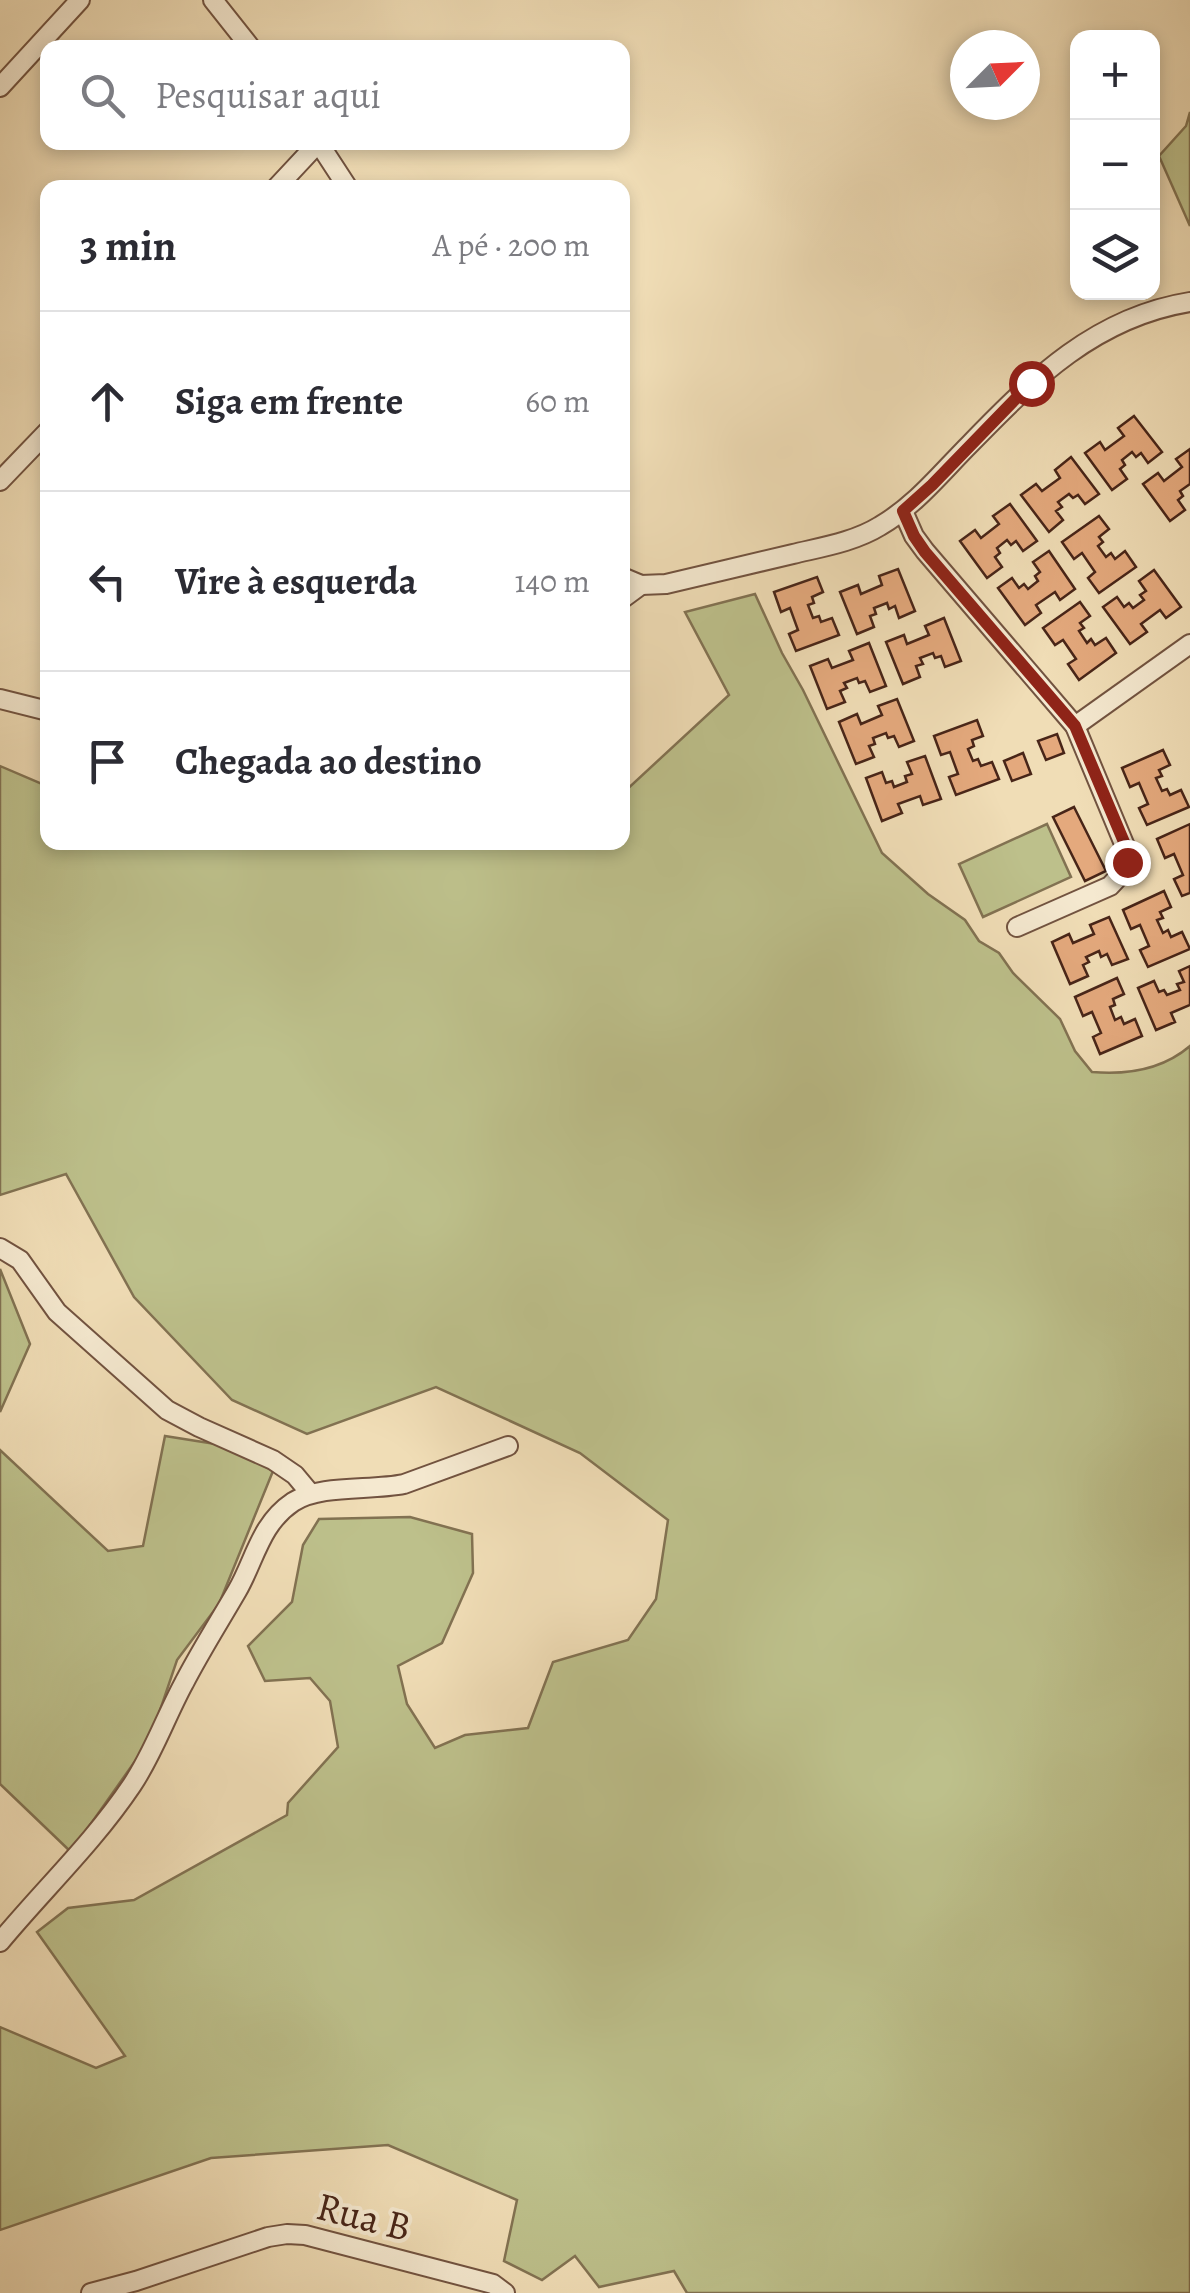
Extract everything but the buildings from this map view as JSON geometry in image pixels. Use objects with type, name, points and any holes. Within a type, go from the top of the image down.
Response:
[{"type":"street","points":[[43,40],[80,0]]},
{"type":"street","points":[[213,0],[245,40]]},
{"type":"street","points":[[0,86],[40,43]]},
{"type":"street","points":[[283,180],[311,150]]},
{"type":"street","points":[[323,150],[343,180]]},
{"type":"street","points":[[630,580],[642,585],[666,584],[840,543],[877,528],[932,485],[1031,383],[1070,351],[1111,326],[1190,302]]},
{"type":"street","points":[[0,481],[40,439]]},
{"type":"street","points":[[903,511],[925,552],[1075,726],[1127,851],[1124,872],[1110,886],[1018,928]]},
{"type":"street","points":[[630,593],[642,585]]},
{"type":"street","points":[[1075,726],[1190,644]]},
{"type":"street","points":[[0,699],[40,709]]},
{"type":"street","points":[[0,1248],[20,1260],[57,1312],[167,1410],[273,1460],[295,1475],[310,1493]]},
{"type":"street","points":[[0,1942],[90,1844],[134,1782],[184,1683],[245,1577],[265,1529],[290,1504],[310,1493],[404,1484],[508,1446]]},
{"type":"street","name":"Rua B","points":[[91,2293],[287,2234],[305,2235],[493,2284],[504,2293]]},
{"type":"green space","points":[[1190,112],[1190,226],[1160,158],[1186,126]]},
{"type":"green space","points":[[755,594],[882,853],[928,894],[965,920],[979,941],[999,953],[1013,973],[1060,1019],[1075,1051],[1092,1072],[1144,1069],[1168,1061],[1190,1046],[1190,2293],[687,2293],[674,2271],[599,2287],[575,2256],[542,2280],[504,2261],[517,2200],[388,2145],[211,2158],[0,2230],[0,2027],[96,2068],[125,2056],[37,1932],[68,1908],[134,1900],[287,1815],[288,1803],[338,1747],[330,1701],[310,1678],[265,1681],[248,1646],[292,1602],[303,1545],[319,1519],[410,1517],[472,1534],[473,1573],[442,1643],[398,1666],[407,1704],[435,1748],[465,1735],[528,1728],[553,1662],[628,1640],[656,1599],[668,1520],[580,1453],[436,1387],[307,1434],[232,1400],[134,1297],[66,1174],[0,1195],[0,766],[40,783],[40,850],[630,850],[630,787],[729,695],[685,612]]},
{"type":"green space","points":[[1047,824],[1071,877],[983,917],[959,864]]},
{"type":"green space","points":[[0,1269],[30,1344],[0,1412]]},
{"type":"green space","points":[[165,1436],[228,1446],[273,1471],[219,1604],[177,1660],[150,1740],[71,1852],[0,1784],[0,1450],[108,1551],[143,1546]]},
{"type":"route","points":[[1031,383],[903,511],[925,552],[1075,726],[1124,842],[1127,862]]}]
